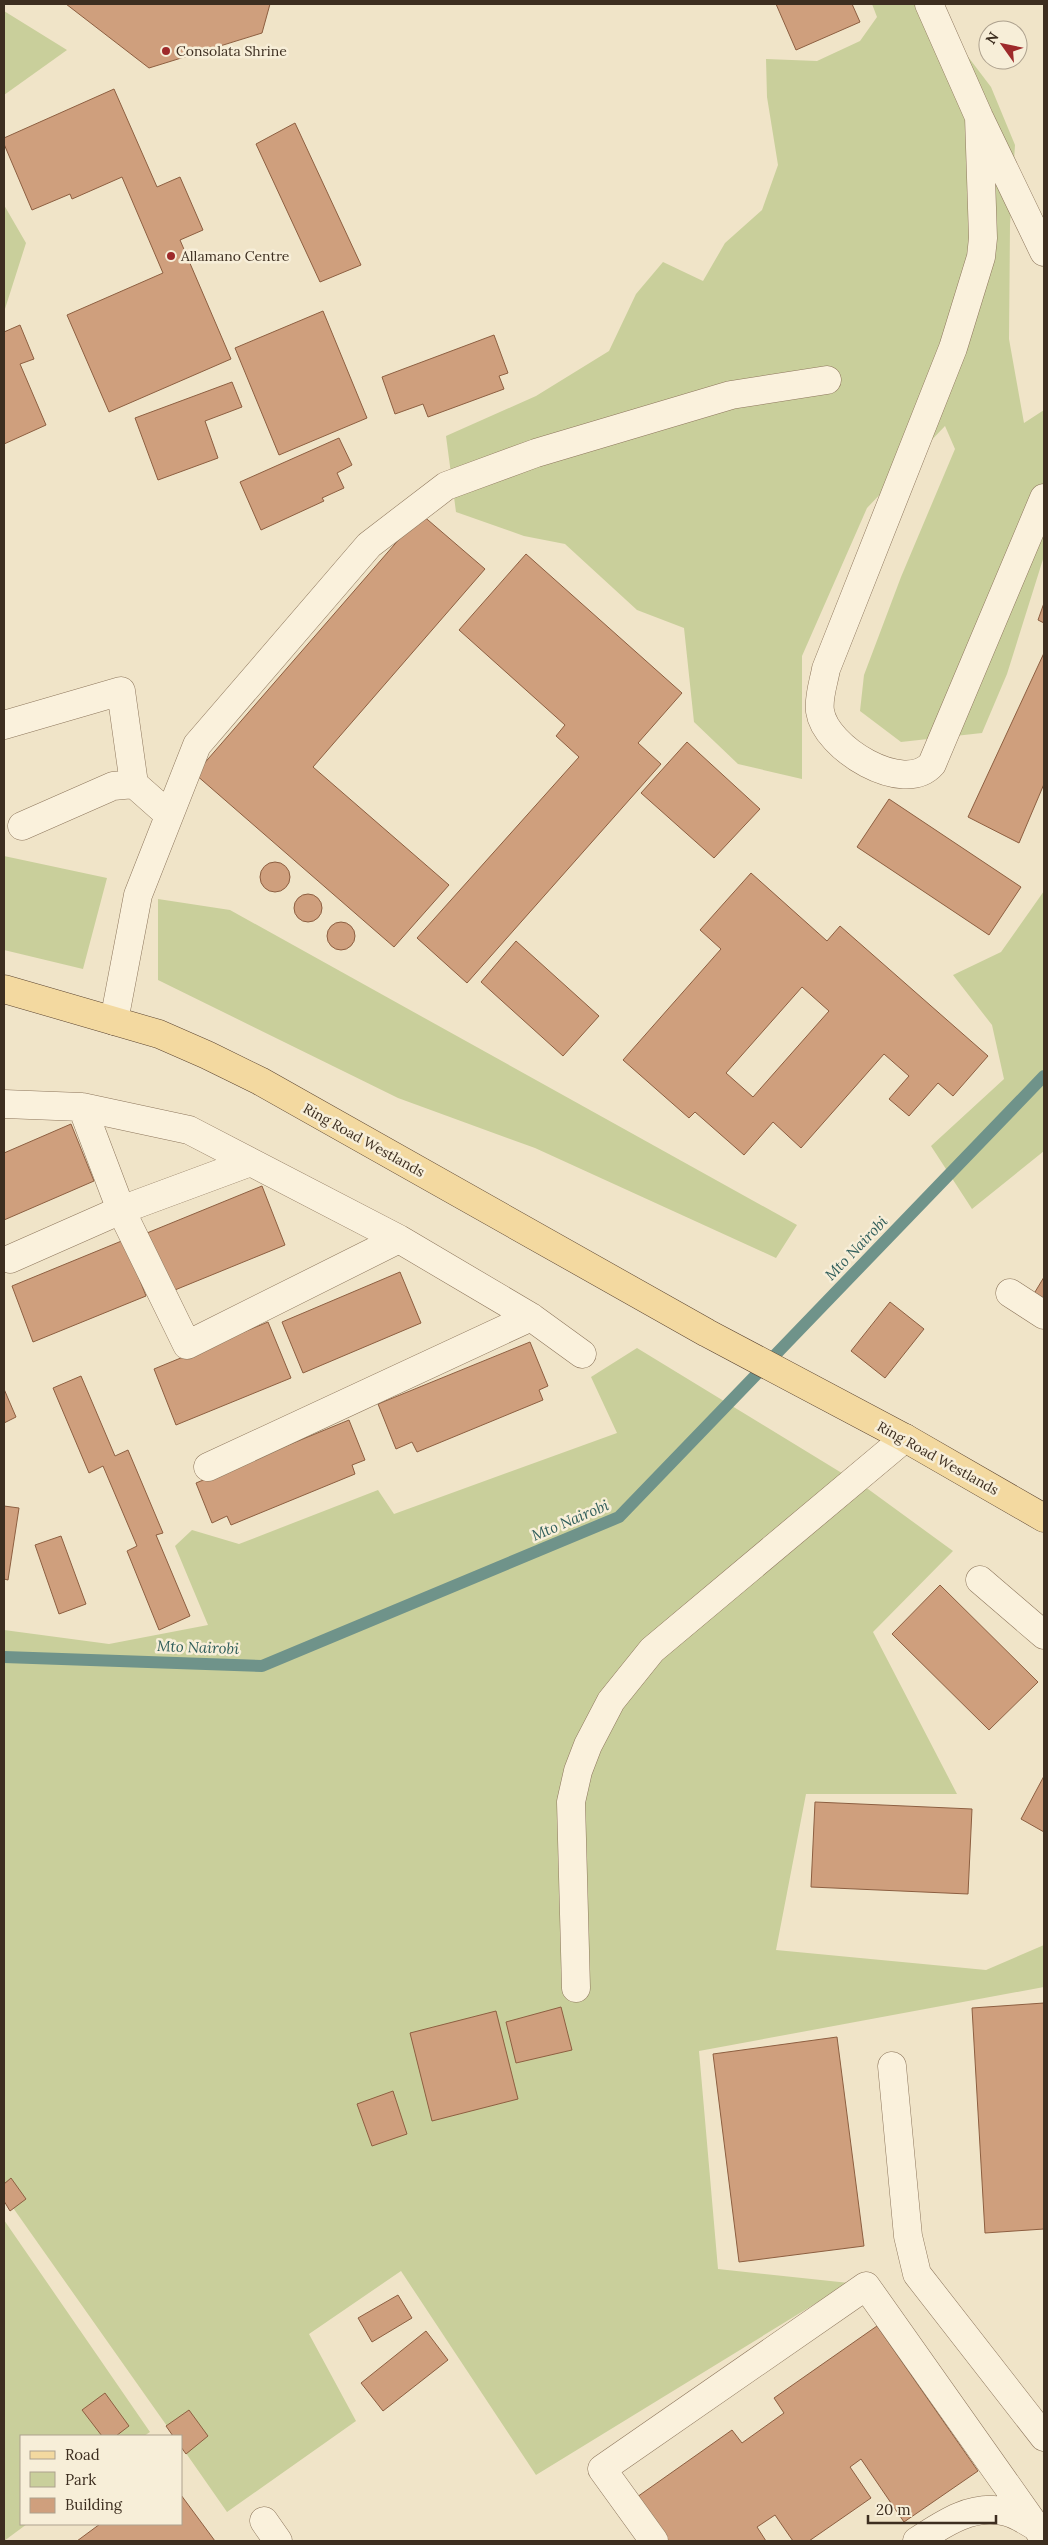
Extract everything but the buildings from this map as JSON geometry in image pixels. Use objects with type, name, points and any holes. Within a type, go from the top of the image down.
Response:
[{"type":"main road","name":"Ring Road Westlands","points":[[4,989],[159,1034],[207,1055],[260,1082],[707,1333],[905,1438],[1044,1518]]},
{"type":"street","points":[[929,4],[1044,252]]},
{"type":"street","points":[[980,117],[983,238],[981,256],[953,348],[826,668],[820,711],[830,732],[872,768],[918,774],[926,771],[932,764],[1044,498]]},
{"type":"street","points":[[114,1021],[138,895],[197,745],[369,545],[446,486],[536,453],[731,395],[826,380]]},
{"type":"street","points":[[4,725],[120,691],[134,784],[169,815]]},
{"type":"street","points":[[22,826],[113,786],[134,784]]},
{"type":"street","points":[[4,1104],[82,1107],[189,1130],[248,1163],[398,1239],[531,1317],[582,1354]]},
{"type":"street","points":[[82,1107],[121,1210],[187,1344],[398,1239]]},
{"type":"street","points":[[10,1260],[121,1210],[248,1163]]},
{"type":"street","points":[[1010,1293],[1044,1315]]},
{"type":"street","points":[[208,1467],[531,1317]]},
{"type":"street","points":[[576,1988],[571,1802],[578,1771],[588,1745],[611,1702],[652,1650],[905,1438]]},
{"type":"street","points":[[980,1580],[1044,1635]]},
{"type":"street","points":[[892,2066],[908,2236],[916,2274],[1044,2437]]},
{"type":"street","points":[[654,2541],[602,2469],[866,2286],[1040,2532]]},
{"type":"street","points":[[918,2541],[958,2518],[981,2509],[1008,2512],[1040,2532]]},
{"type":"green space","points":[[872,4],[928,4],[991,87],[1015,145],[1010,225],[1009,339],[1024,423],[1044,410],[1044,556],[1007,674],[982,733],[901,742],[860,711],[864,675],[901,577],[955,449],[945,426],[867,508],[802,656],[802,779],[738,764],[694,722],[684,628],[637,610],[565,544],[524,536],[456,512],[446,436],[536,396],[609,351],[636,294],[663,262],[703,281],[725,243],[762,210],[778,165],[767,97],[766,59],[817,61],[860,41],[877,17]]},
{"type":"green space","points":[[4,11],[67,50],[4,95]]},
{"type":"green space","points":[[4,205],[26,243],[4,312]]},
{"type":"green space","points":[[4,856],[107,878],[83,969],[4,950]]},
{"type":"green space","points":[[1044,891],[1044,1151],[972,1209],[931,1146],[1004,1079],[992,1025],[953,975],[1001,952]]},
{"type":"green space","points":[[158,899],[230,910],[797,1225],[776,1258],[535,1148],[398,1098],[158,980]]},
{"type":"green space","points":[[637,1348],[868,1489],[953,1551],[873,1632],[957,1794],[806,1794],[776,1950],[986,1970],[1044,1945],[1044,1987],[699,2051],[718,2269],[849,2283],[536,2475],[401,2271],[309,2334],[356,2421],[227,2512],[182,2447],[182,2435],[173,2435],[4,2195],[4,1630],[109,1644],[208,1625],[175,1546],[192,1530],[239,1544],[378,1490],[394,1514],[617,1433],[591,1377]]},
{"type":"green space","points":[[4,2220],[150,2432],[146,2435],[20,2435],[20,2525],[26,2525],[4,2541]]},
{"type":"waterway","name":"Mto Nairobi","points":[[4,1657],[262,1666],[619,1517],[1044,1076]]},
{"type":"place","name":"Consolata Shrine","points":[[166,51]]},
{"type":"place","name":"Allamano Centre","points":[[171,256]]}]
